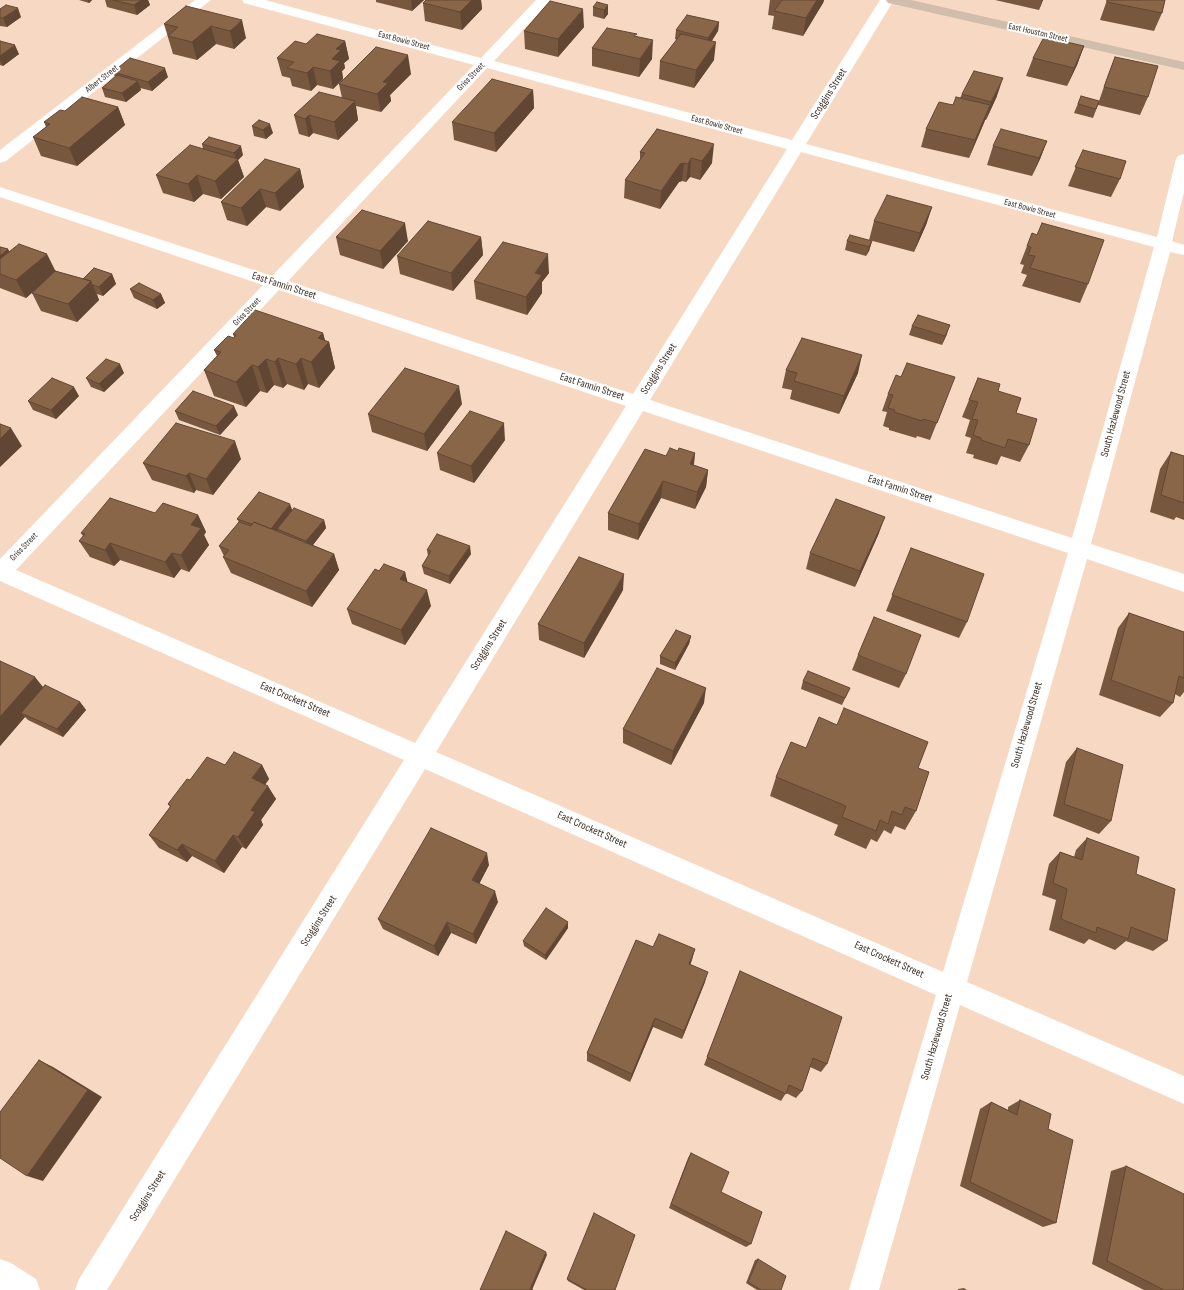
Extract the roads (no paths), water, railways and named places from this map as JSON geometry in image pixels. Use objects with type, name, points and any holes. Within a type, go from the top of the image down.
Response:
[{"type":"main road","name":"East Houston Street","points":[[893,0],[1184,66]]},
{"type":"street","name":"Albert Street","points":[[0,158],[204,0]]},
{"type":"street","name":"East Bowie Street","points":[[249,0],[485,62],[1173,248]]},
{"type":"street","name":"Griss Street","points":[[0,572],[544,0]]},
{"type":"street","name":"Scoggins Street","points":[[90,1290],[887,0]]},
{"type":"street","name":"South Hazlewood Street","points":[[864,1290],[1079,548],[1173,248],[1184,159]]},
{"type":"street","name":"East Fannin Street","points":[[0,192],[1184,583]]},
{"type":"street","name":"East Crockett Street","points":[[0,572],[1184,1090]]},
{"type":"street","points":[[0,1274],[25,1290]]}]
